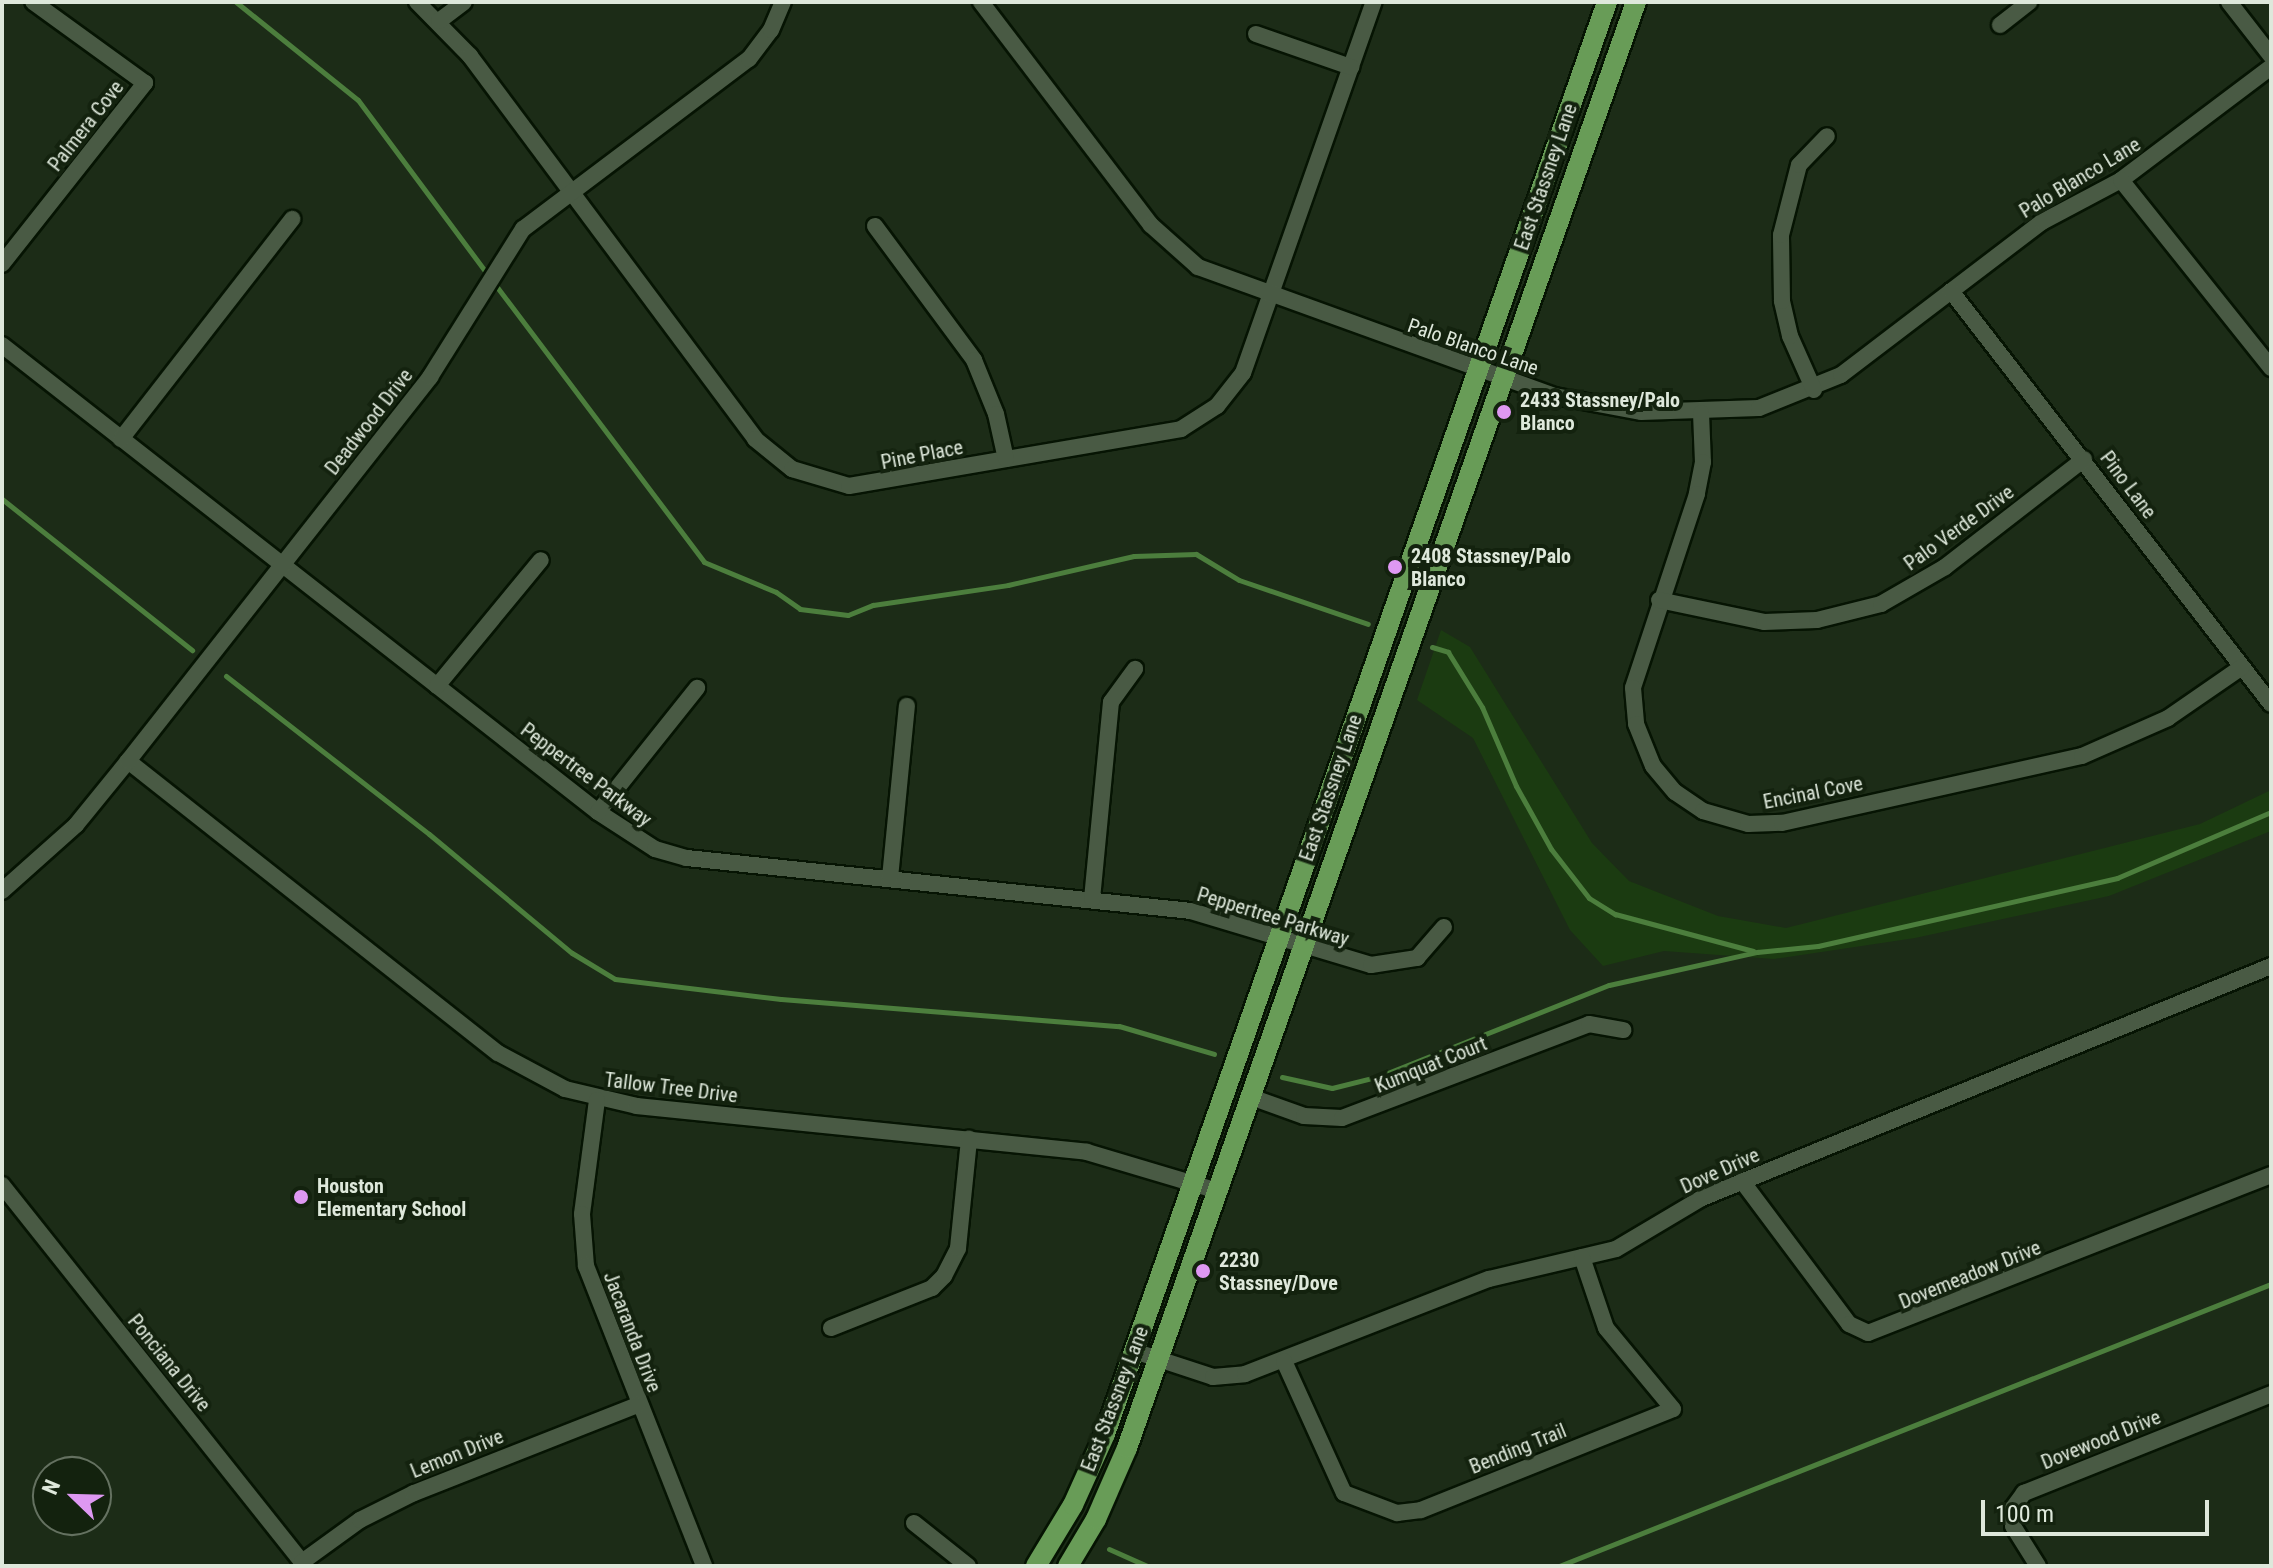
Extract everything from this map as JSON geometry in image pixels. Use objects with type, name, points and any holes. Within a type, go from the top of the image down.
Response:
[{"type":"main road","name":"East Stassney Lane","points":[[1036,1566],[1084,1483],[1134,1351],[1607,2]]},
{"type":"main road","name":"East Stassney Lane","points":[[1068,1566],[1117,1473],[1159,1361],[1636,2]]},
{"type":"street","name":"Palmera Cove","points":[[2,264],[145,83],[33,2]]},
{"type":"street","name":"Pine Place","points":[[417,2],[439,21],[571,191],[755,439],[792,469],[836,484],[868,486],[1181,429],[1201,419],[1243,373],[1374,2]]},
{"type":"street","points":[[439,21],[464,2]]},
{"type":"street","name":"Deadwood Drive","points":[[2,891],[76,825],[128,761],[430,377],[494,268],[523,229],[749,59],[771,30],[783,2]]},
{"type":"street","name":"Palo Blanco Lane","points":[[981,2],[1165,241],[1198,267],[1478,370],[1597,407],[1701,413],[1759,408],[1814,390],[1866,357],[2062,208],[2121,180],[2271,67]]},
{"type":"street","points":[[2000,25],[2029,2]]},
{"type":"street","points":[[2229,2],[2271,56]]},
{"type":"street","points":[[1256,34],[1351,67]]},
{"type":"street","points":[[1814,390],[1790,336],[1780,257],[1787,203],[1799,165],[1827,136]]},
{"type":"street","points":[[2121,180],[2271,368]]},
{"type":"street","points":[[121,439],[292,219]]},
{"type":"street","points":[[875,226],[974,360],[996,414],[1006,459]]},
{"type":"street","name":"Pino Lane","points":[[1951,291],[2271,704]]},
{"type":"street","name":"Peppertree Parkway","points":[[2,345],[639,841],[687,858],[1191,911],[1358,964],[1398,964],[1417,958],[1444,927]]},
{"type":"street","name":"Encinal Cove","points":[[1701,413],[1701,478],[1633,688],[1639,738],[1653,766],[1675,792],[1703,811],[1748,824],[1782,823],[2082,756],[2168,718],[2242,667]]},
{"type":"street","name":"Palo Verde Drive","points":[[1659,600],[1738,620],[1789,623],[1881,604],[1945,567],[2084,459]]},
{"type":"street","points":[[437,686],[541,560]]},
{"type":"street","points":[[1092,899],[1111,702],[1135,669]]},
{"type":"street","points":[[598,812],[697,688]]},
{"type":"street","points":[[890,878],[907,706]]},
{"type":"street","name":"Tallow Tree Drive","points":[[128,761],[498,1053],[597,1100],[1110,1157],[1218,1191]]},
{"type":"street","name":"Dove Drive","points":[[1134,1351],[1213,1377],[1245,1374],[1284,1361],[1489,1279],[1582,1257],[1648,1234],[1702,1198],[2271,966]]},
{"type":"street","name":"Kumquat Court","points":[[1254,1090],[1304,1116],[1342,1118],[1589,1024],[1623,1030]]},
{"type":"street","name":"Jacaranda Drive","points":[[597,1100],[582,1214],[586,1266],[637,1405],[704,1566]]},
{"type":"street","points":[[831,1328],[932,1288],[944,1276],[958,1248],[969,1139]]},
{"type":"street","name":"Dovemeadow Drive","points":[[1742,1181],[1849,1324],[1868,1333],[2271,1175]]},
{"type":"street","name":"Ponciana Drive","points":[[2,1185],[304,1564]]},
{"type":"street","name":"Bending Trail","points":[[1284,1361],[1344,1493],[1397,1513],[1421,1510],[1673,1409],[1606,1328],[1582,1257]]},
{"type":"street","name":"Dovewood Drive","points":[[2038,1566],[2013,1526],[2013,1508],[2024,1493],[2271,1394]]},
{"type":"street","name":"Lemon Drive","points":[[304,1564],[360,1520],[400,1499],[637,1405]]},
{"type":"street","points":[[914,1523],[968,1566]]},
{"type":"green space","points":[[1441,630],[1470,647],[1592,843],[1629,881],[1718,916],[1786,928],[2200,824],[2271,790],[2271,831],[2109,896],[1915,938],[1774,959],[1664,951],[1603,966],[1570,930],[1473,738],[1417,700]]},
{"type":"waterway","points":[[236,2],[358,100],[488,275]]},
{"type":"waterway","points":[[494,283],[704,562],[776,592],[800,609],[848,615],[873,605],[1008,585],[1134,556],[1196,554],[1239,580],[1368,624]]},
{"type":"waterway","points":[[2,499],[192,650]]},
{"type":"waterway","points":[[1432,647],[1448,652],[1482,707],[1516,786],[1551,849],[1589,898],[1615,914],[1753,951]]},
{"type":"waterway","points":[[226,676],[429,834],[572,953],[615,979],[781,999],[1119,1026],[1214,1054]]},
{"type":"waterway","points":[[1282,1077],[1332,1088],[1380,1076],[1609,985],[1757,952],[1818,946],[2117,878],[2271,812]]},
{"type":"waterway","points":[[1559,1566],[2271,1284]]},
{"type":"waterway","points":[[1109,1549],[1147,1566]]},
{"type":"place","name":"2433 Stassney/Palo Blanco","points":[[1504,412]]},
{"type":"place","name":"2408 Stassney/Palo Blanco","points":[[1395,567]]},
{"type":"place","name":"Houston Elementary School","points":[[301,1197]]},
{"type":"place","name":"2230 Stassney/Dove","points":[[1203,1271]]}]
